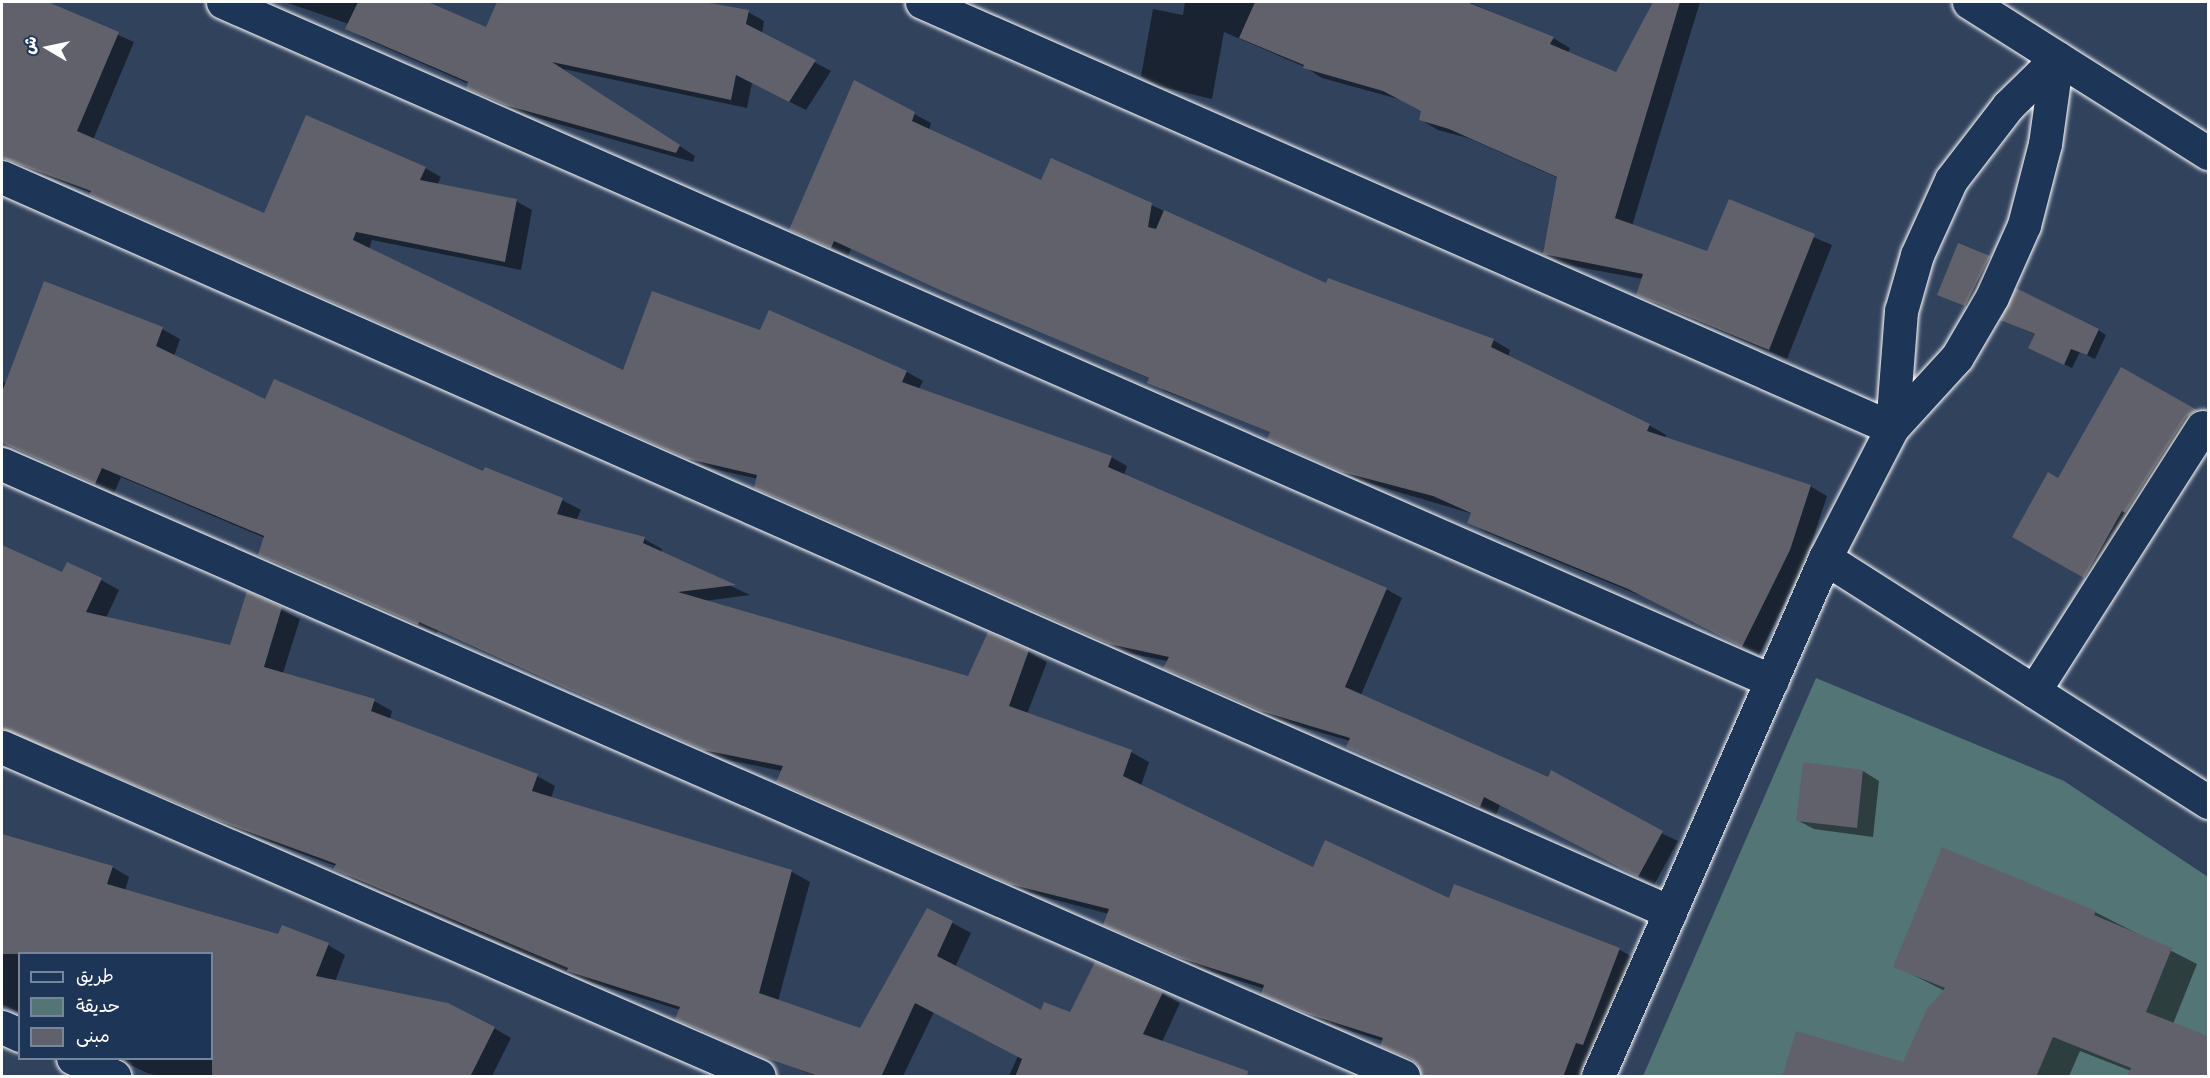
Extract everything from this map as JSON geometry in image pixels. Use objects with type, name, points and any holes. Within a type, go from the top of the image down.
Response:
[{"type":"street","points":[[223,2],[1772,681]]},
{"type":"street","points":[[922,2],[1892,428]]},
{"type":"street","points":[[1969,2],[2208,153]]},
{"type":"street","points":[[1892,428],[1901,311],[1917,255],[1951,180],[2008,106],[2057,58]]},
{"type":"street","points":[[1598,1077],[1825,558],[1892,428],[1957,357],[1992,297],[2024,225],[2044,144],[2057,58]]},
{"type":"street","points":[[2,177],[1670,912]]},
{"type":"street","points":[[2034,691],[2202,427]]},
{"type":"street","points":[[2,464],[1403,1077]]},
{"type":"street","points":[[1825,558],[2208,802]]},
{"type":"street","points":[[2,747],[759,1077]]},
{"type":"street","points":[[2,1027],[18,1034]]},
{"type":"street","points":[[75,1060],[114,1077]]},
{"type":"green space","points":[[1816,678],[2064,781],[2208,877],[2208,1076],[1643,1076]]},
{"type":"building","points":[[2,2],[48,2],[119,32],[77,131],[264,213],[306,115],[426,167],[420,180],[517,199],[505,262],[356,232],[353,240],[623,370],[652,291],[760,330],[769,310],[907,371],[902,382],[1112,456],[1108,467],[1387,588],[1345,687],[1548,777],[1551,770],[1663,831],[1638,877],[1484,797],[1480,807],[1346,747],[1350,738],[1261,711],[1163,668],[1169,657],[1109,644],[754,488],[757,475],[688,459],[89,195],[91,191],[2,158]]},
{"type":"building","points":[[358,2],[428,2],[486,27],[497,2],[704,2],[749,10],[746,24],[816,60],[789,102],[736,75],[731,100],[552,62],[680,145],[676,153],[505,105],[466,88],[468,82],[345,29]]},
{"type":"building","points":[[1255,2],[1467,2],[1554,37],[1550,44],[1616,72],[1653,2],[1680,2],[1615,218],[1707,251],[1729,199],[1815,234],[1769,350],[1636,295],[1643,274],[1543,254],[1557,177],[1449,129],[1419,120],[1421,111],[1383,91],[1303,68],[1304,65],[1239,38]]},
{"type":"building","points":[[854,80],[915,112],[912,121],[1041,180],[1051,158],[1152,203],[1148,227],[1156,229],[1164,210],[1326,283],[1328,278],[1494,339],[1491,347],[1650,424],[1647,431],[1811,485],[1790,550],[1742,647],[1628,589],[1467,523],[1471,513],[1433,496],[1342,472],[1267,439],[1270,432],[1147,383],[1149,378],[942,291],[834,241],[831,248],[789,230]]},
{"type":"building","points":[[1958,243],[1990,256],[1965,306],[1937,295]]},
{"type":"building","points":[[44,281],[163,327],[156,346],[265,399],[274,379],[483,471],[485,467],[563,498],[557,514],[645,537],[643,543],[736,585],[678,592],[968,676],[988,632],[1029,650],[1009,706],[1132,750],[1123,776],[1313,867],[1325,840],[1449,898],[1454,884],[1620,948],[1583,1045],[1576,1043],[1563,1077],[1421,1077],[1418,1065],[1411,1059],[1380,1046],[1383,1038],[1305,1013],[1261,994],[1264,985],[1180,958],[1103,925],[1109,909],[1009,884],[776,782],[783,766],[703,750],[419,622],[418,625],[258,555],[264,536],[102,468],[95,484],[2,443],[2,392]]},
{"type":"building","points":[[2016,288],[2099,329],[2087,355],[2071,349],[2064,365],[2028,348],[2035,334],[2000,320]]},
{"type":"building","points":[[2121,367],[2197,410],[2186,417],[2125,513],[2122,511],[2084,578],[2012,537],[2048,472],[2058,478]]},
{"type":"building","points":[[2,545],[62,572],[67,562],[102,578],[86,612],[230,645],[247,591],[282,607],[264,667],[375,699],[371,711],[538,774],[532,791],[792,870],[759,993],[860,1028],[927,908],[953,921],[937,956],[1041,1010],[1044,1002],[1070,1012],[1095,962],[1163,992],[1143,1034],[1248,1071],[1247,1077],[1015,1077],[1022,1059],[915,1003],[881,1077],[821,1077],[752,1053],[675,1019],[680,1007],[567,971],[568,968],[333,869],[336,864],[217,820],[2,729]]},
{"type":"building","points":[[1803,762],[1863,770],[1857,828],[1796,821]]},
{"type":"building","points":[[2,834],[113,866],[107,884],[278,934],[282,925],[329,943],[316,976],[448,1003],[495,1027],[470,1077],[212,1077],[213,952],[18,952],[18,954],[2,954]]},
{"type":"building","points":[[1942,847],[2096,911],[2094,915],[2172,948],[2146,1012],[2208,1036],[2208,1077],[2127,1077],[2131,1068],[2053,1037],[2036,1077],[1782,1077],[1796,1031],[1903,1062],[1927,1009],[1945,988],[1893,967]]}]
